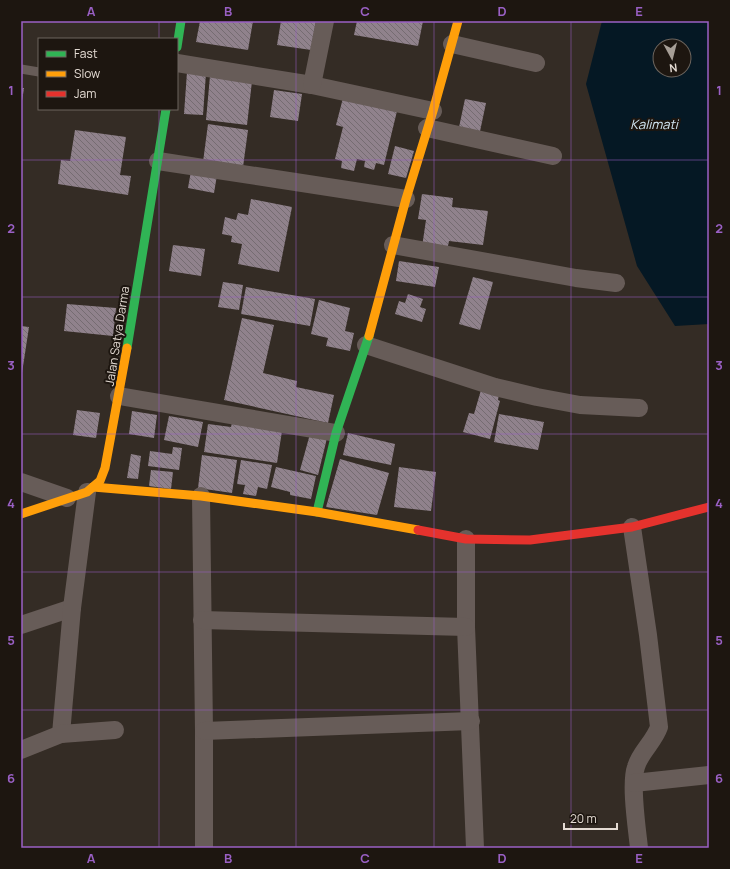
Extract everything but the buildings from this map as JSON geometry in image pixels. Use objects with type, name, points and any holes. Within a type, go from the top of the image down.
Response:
[{"type":"street","points":[[178,40],[181,21]]},
{"type":"street","points":[[312,85],[325,21]]},
{"type":"street","points":[[317,512],[336,433],[366,345],[406,199],[433,111],[458,21]]},
{"type":"street","points":[[452,44],[536,62]]},
{"type":"street","points":[[178,64],[312,85],[433,111]]},
{"type":"street","name":"Jalan Satya Darma","points":[[90,490],[100,481],[105,468],[119,396],[166,110]]},
{"type":"street","points":[[427,128],[553,156]]},
{"type":"street","points":[[158,161],[406,199]]},
{"type":"street","points":[[394,245],[576,278],[616,283]]},
{"type":"street","points":[[366,345],[495,387],[538,397],[580,405],[639,408]]},
{"type":"street","points":[[119,396],[336,433]]},
{"type":"street","points":[[21,482],[67,498]]},
{"type":"street","points":[[60,734],[72,608],[90,490]]},
{"type":"street","points":[[21,514],[90,490],[201,496],[317,512],[466,539],[530,540],[632,527],[709,508]]},
{"type":"street","points":[[201,496],[204,848]]},
{"type":"street","points":[[632,527],[648,635],[658,727],[656,735],[641,757],[636,768],[634,784],[639,848]]},
{"type":"street","points":[[466,539],[466,627],[475,848]]},
{"type":"street","points":[[21,624],[72,608]]},
{"type":"street","points":[[202,620],[466,627]]},
{"type":"street","points":[[204,731],[471,721]]},
{"type":"street","points":[[21,750],[60,734],[115,730]]},
{"type":"street","points":[[634,784],[709,775]]},
{"type":"lane","points":[[21,69],[38,72]]},
{"type":"water","name":"Kalimati","points":[[602,21],[709,21],[709,324],[675,326],[637,266],[586,84]]},
{"type":"traffic: fast","points":[[178,40],[181,21]]},
{"type":"traffic: fast","points":[[127,348],[166,110]]},
{"type":"traffic: fast","points":[[317,512],[336,433],[369,336]]},
{"type":"traffic: slow","points":[[369,336],[406,199],[433,111],[458,21]]},
{"type":"traffic: slow","points":[[21,514],[87,492],[100,481],[105,468],[127,348]]},
{"type":"traffic: slow","points":[[93,487],[201,496],[317,512],[418,530]]},
{"type":"traffic: jam","points":[[418,530],[466,539],[530,540],[632,527],[709,507]]}]
